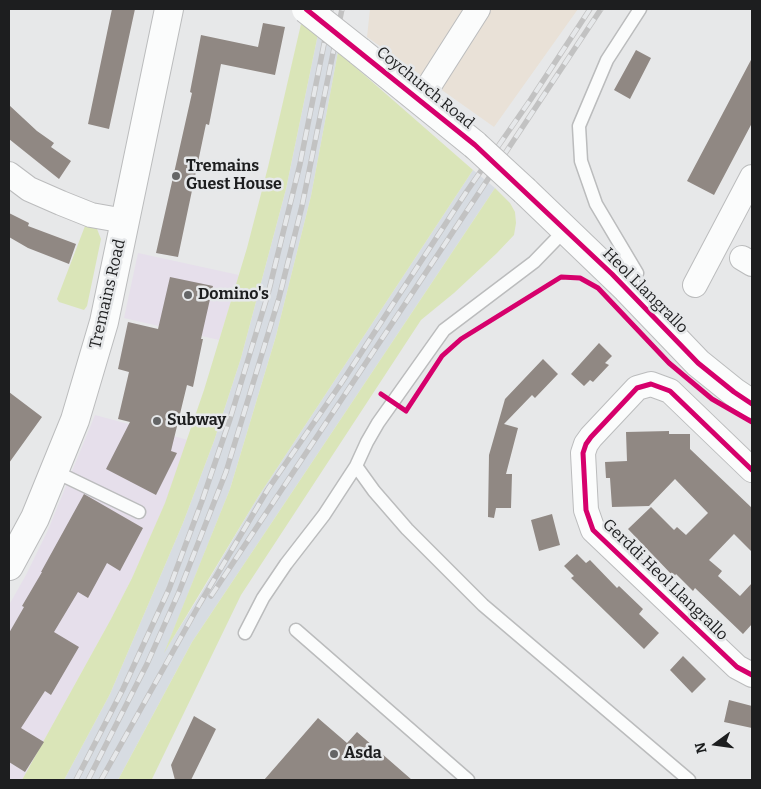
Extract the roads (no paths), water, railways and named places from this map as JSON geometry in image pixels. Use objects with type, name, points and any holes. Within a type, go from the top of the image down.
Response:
[{"type":"street","name":"Tremains Road","points":[[9,566],[35,518],[75,420],[104,322],[169,9]]},
{"type":"street","name":"Coychurch Road","points":[[306,9],[475,145],[524,191]]},
{"type":"street","points":[[420,100],[478,9]]},
{"type":"street","points":[[9,174],[29,189],[61,203],[92,215],[126,221]]},
{"type":"street","points":[[696,285],[752,177]]},
{"type":"street","name":"Heol Llangrallo","points":[[524,191],[627,289],[698,363],[752,404]]},
{"type":"street","name":"Gerddi Heol Llangrallo","points":[[752,470],[670,391],[651,384],[637,388],[591,437],[583,453],[586,510],[593,530],[737,667],[752,675]]},
{"type":"lane","points":[[627,289],[637,274],[596,204],[580,161],[579,126],[607,60],[640,9]]},
{"type":"lane","points":[[245,633],[263,598],[286,564],[324,515],[356,466],[378,423],[444,330],[534,262],[565,230]]},
{"type":"lane","points":[[356,466],[374,491],[407,529],[483,605],[689,780]]},
{"type":"lane","points":[[54,471],[140,512]]},
{"type":"lane","points":[[296,630],[468,780]]},
{"type":"railway","points":[[76,780],[123,689],[169,589],[230,419],[268,294],[300,164],[331,9]]},
{"type":"railway","points":[[88,780],[147,664],[179,592],[226,472],[279,298],[302,206],[342,9]]},
{"type":"railway","points":[[101,780],[199,605],[268,489],[342,382],[467,191],[531,99],[590,9]]},
{"type":"railway","points":[[211,596],[601,9]]},
{"type":"place","name":"Tremains Guest House","points":[[176,176]]},
{"type":"place","name":"Domino's","points":[[188,295]]},
{"type":"place","name":"Subway","points":[[157,421]]},
{"type":"place","name":"Asda","points":[[334,754]]}]
